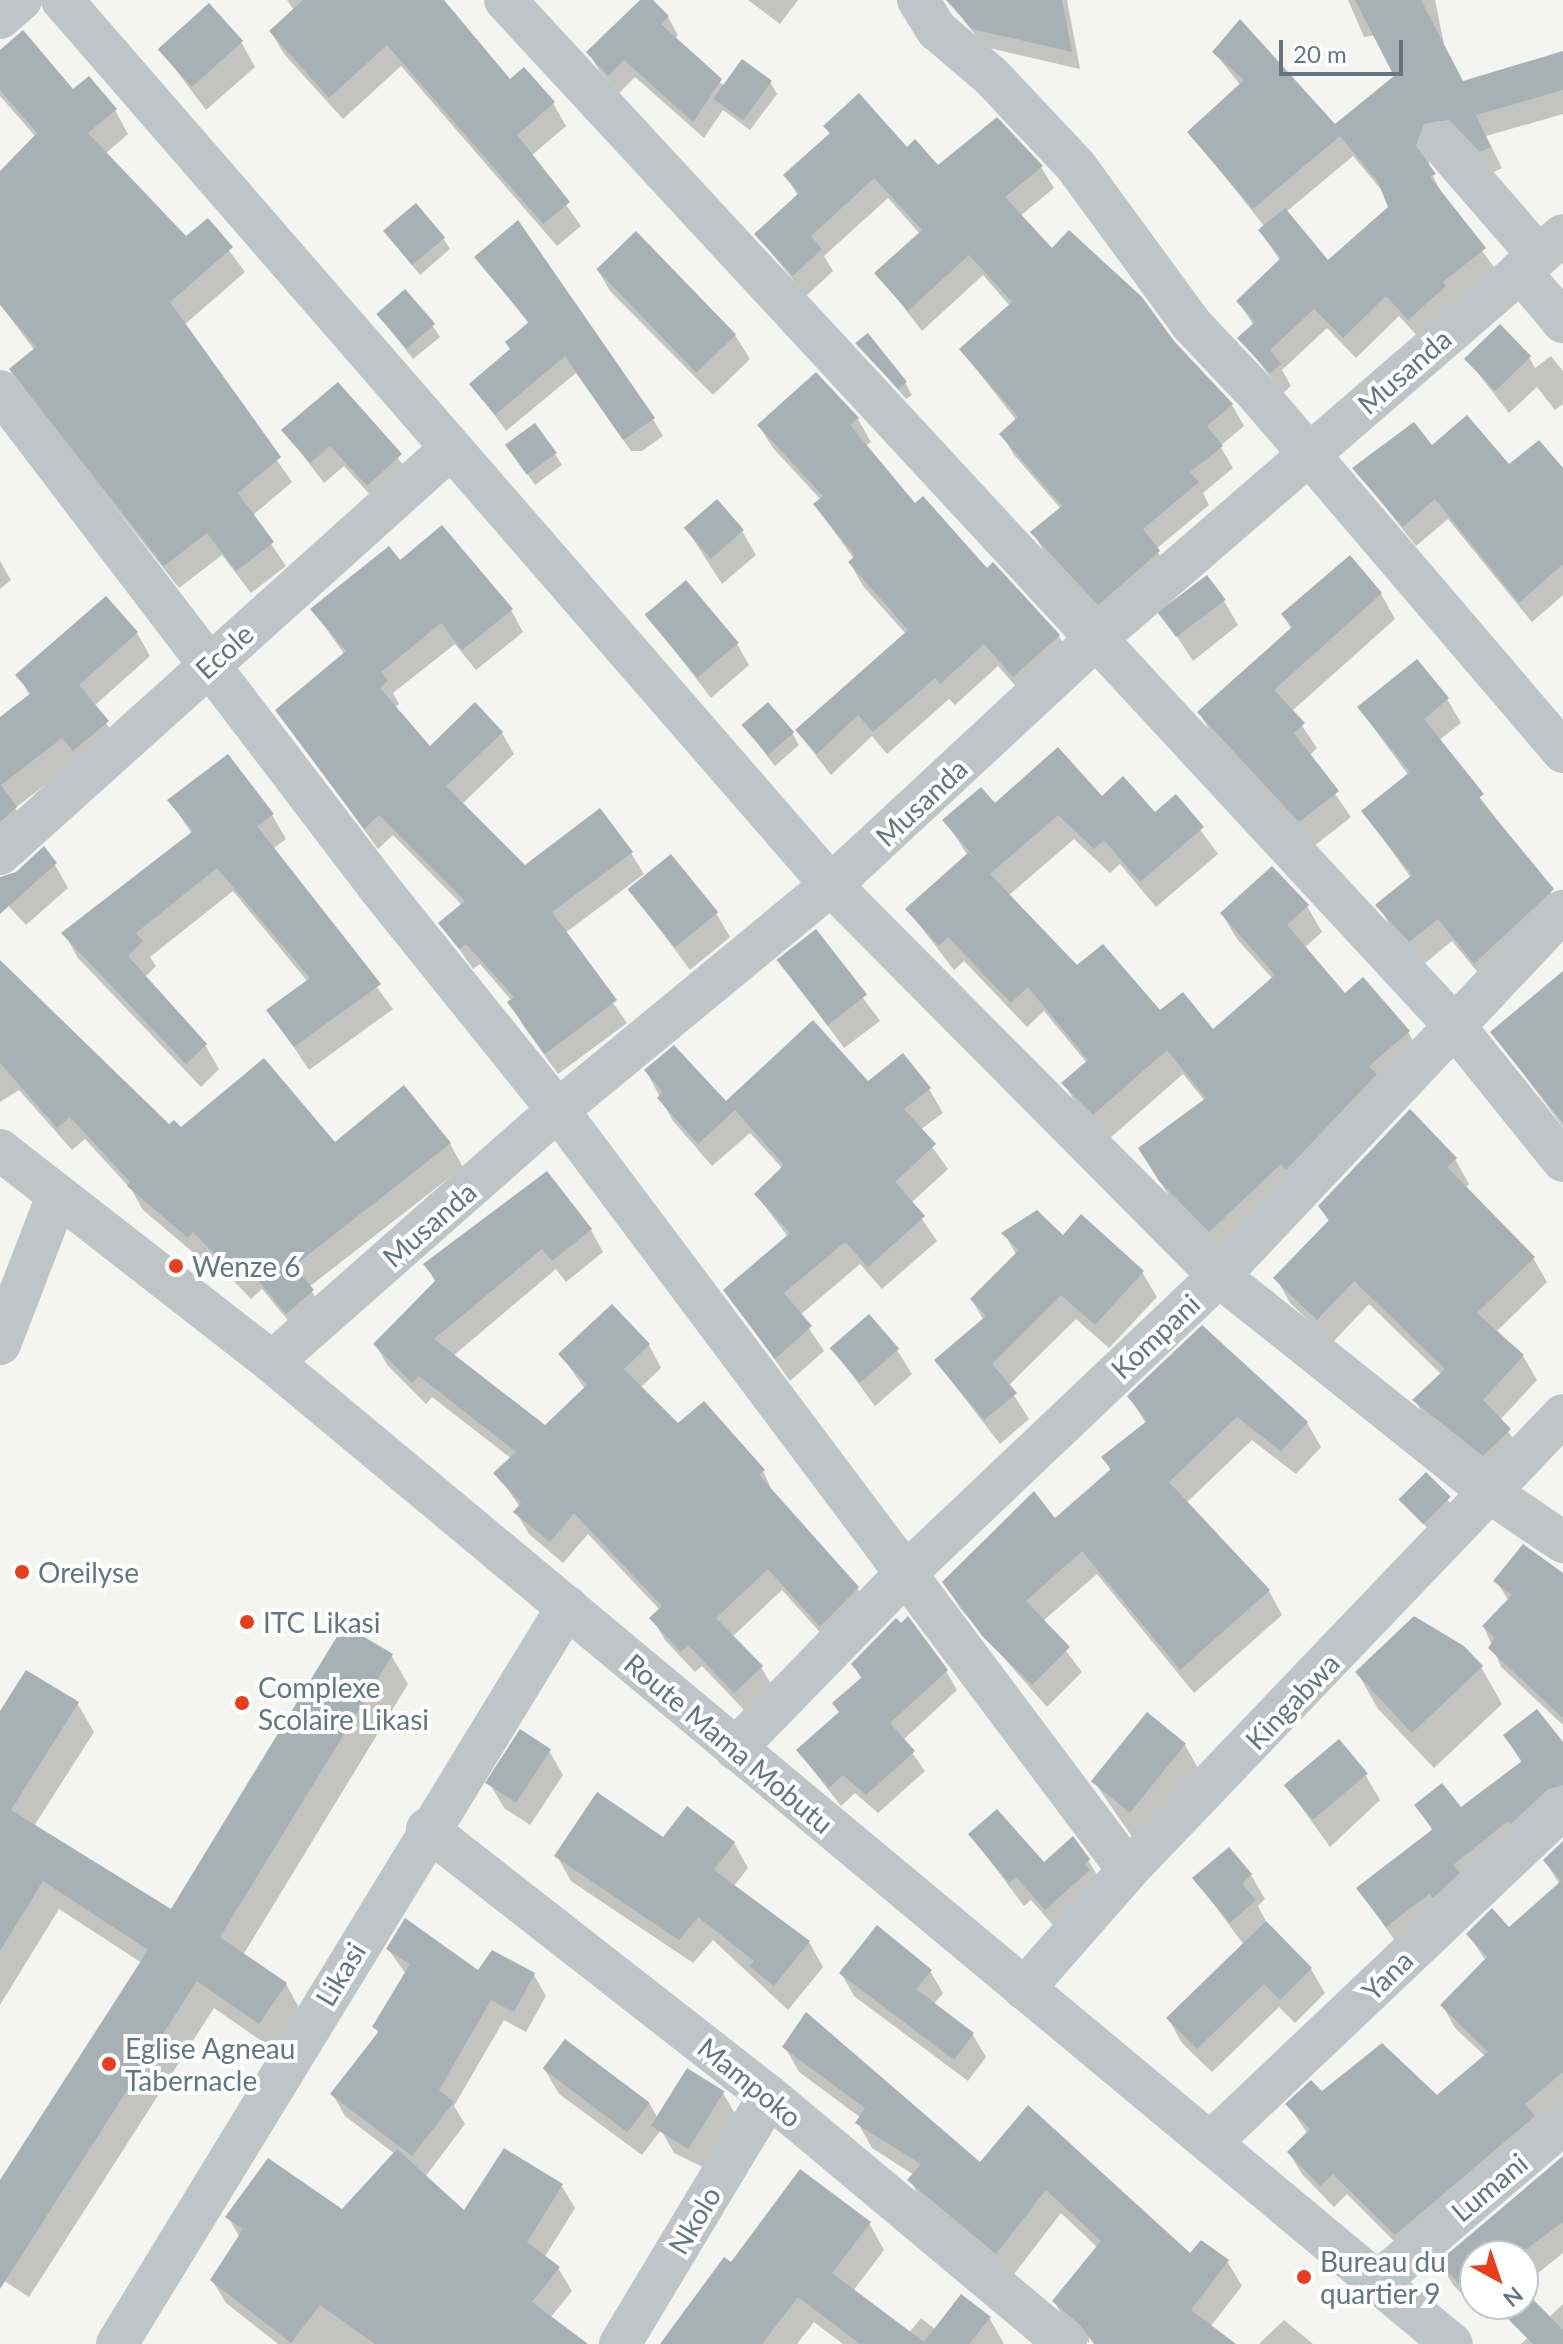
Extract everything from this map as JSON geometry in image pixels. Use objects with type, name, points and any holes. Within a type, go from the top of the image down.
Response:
[{"type":"street","points":[[0,18],[21,0]]},
{"type":"street","points":[[62,0],[449,450],[831,885],[1219,1276],[1492,1494],[1563,1542]]},
{"type":"street","points":[[505,0],[1099,636],[1452,1023],[1563,1161]]},
{"type":"street","points":[[918,0],[937,30],[992,77],[1075,165],[1192,325],[1260,397],[1307,457],[1563,752]]},
{"type":"street","points":[[1440,142],[1540,253],[1563,322]]},
{"type":"street","name":"Musanda","points":[[272,1362],[558,1110],[831,885],[1099,636],[1540,253]]},
{"type":"street","points":[[0,391],[207,666],[558,1110],[1128,1870]]},
{"type":"street","name":"Ecole","points":[[0,854],[449,450]]},
{"type":"street","name":"Kompani","points":[[735,1749],[906,1573],[1219,1276],[1452,1023],[1563,911]]},
{"type":"street","name":"Route Mama Mobutu","points":[[0,1150],[272,1362],[1452,2344]]},
{"type":"street","points":[[0,1344],[57,1196]]},
{"type":"street","name":"Kingabwa","points":[[1024,1989],[1128,1870],[1492,1494],[1563,1415]]},
{"type":"street","name":"Likasi","points":[[117,2344],[427,1829],[567,1607]]},
{"type":"street","name":"Yana","points":[[1211,2142],[1563,1808]]},
{"type":"street","name":"Mampoko","points":[[427,1829],[769,2096],[1066,2344]]},
{"type":"street","name":"Nkolo","points":[[620,2344],[769,2096]]},
{"type":"street","name":"Lumani","points":[[1379,2281],[1563,2124]]},
{"type":"building","points":[[303,0],[444,0],[510,79],[524,67],[555,102],[517,135],[570,202],[543,224],[387,45],[329,98],[269,31]]},
{"type":"building","points":[[640,0],[653,0],[669,16],[661,24],[722,79],[693,122],[624,60],[608,76],[586,52]]},
{"type":"building","points":[[946,0],[1062,0],[1072,52],[972,29]]},
{"type":"building","points":[[1355,0],[1421,0],[1463,81],[1563,51],[1563,90],[1476,115],[1491,147],[1480,152],[1449,120],[1424,124],[1416,146],[1436,174],[1430,177],[1486,248],[1443,282],[1446,286],[1408,320],[1386,296],[1343,338],[1314,309],[1270,350],[1281,364],[1270,373],[1237,338],[1255,322],[1236,301],[1281,258],[1258,230],[1285,208],[1328,260],[1388,207],[1378,182],[1340,136],[1253,209],[1187,132],[1244,80],[1212,52],[1240,19],[1335,124],[1394,76]]},
{"type":"building","points":[[209,3],[243,41],[192,87],[158,49]]},
{"type":"building","points":[[23,30],[73,89],[89,76],[117,109],[88,133],[186,236],[208,218],[233,247],[170,302],[281,457],[238,493],[274,542],[236,571],[207,533],[164,566],[9,369],[36,347],[0,305],[0,171],[37,133],[0,90],[0,50]]},
{"type":"building","points":[[742,59],[772,81],[743,120],[713,99]]},
{"type":"building","points":[[859,93],[907,147],[915,139],[938,165],[997,117],[1043,166],[1005,197],[1052,248],[1069,230],[1142,297],[1174,341],[1233,404],[1207,426],[1223,446],[1190,472],[1199,482],[1143,529],[1160,551],[1098,605],[1030,532],[1062,506],[999,434],[1018,417],[959,349],[1012,302],[969,255],[908,311],[874,273],[922,230],[874,178],[811,236],[822,249],[793,276],[754,234],[799,193],[783,175],[830,133],[823,126]]},
{"type":"building","points":[[416,203],[445,237],[412,265],[383,231]]},
{"type":"building","points":[[518,220],[655,418],[623,440],[565,356],[495,415],[469,384],[510,349],[505,342],[529,322],[474,257]]},
{"type":"building","points":[[636,231],[736,335],[696,373],[596,269]]},
{"type":"building","points":[[405,289],[435,324],[406,349],[376,314]]},
{"type":"building","points":[[1500,324],[1531,356],[1495,391],[1464,359]]},
{"type":"building","points":[[868,333],[907,382],[898,389],[855,343]]},
{"type":"building","points":[[816,372],[859,418],[850,425],[915,503],[923,496],[987,568],[993,562],[1060,635],[1013,677],[984,644],[940,684],[935,678],[873,732],[858,715],[817,754],[795,730],[908,630],[848,562],[855,556],[813,504],[823,496],[757,425]]},
{"type":"building","points":[[338,382],[402,454],[367,486],[330,446],[310,463],[281,430]]},
{"type":"building","points":[[1467,415],[1509,464],[1539,440],[1563,468],[1563,564],[1519,603],[1435,499],[1403,527],[1352,468],[1414,422],[1432,445]]},
{"type":"building","points":[[535,423],[557,453],[527,475],[505,445]]},
{"type":"building","points":[[717,499],[744,530],[711,559],[684,528]]},
{"type":"building","points":[[442,525],[513,609],[462,650],[441,623],[381,672],[388,681],[380,688],[430,746],[475,702],[503,732],[446,786],[525,865],[600,808],[633,852],[552,912],[617,1000],[545,1054],[507,1002],[514,997],[466,944],[459,949],[438,923],[465,901],[379,815],[364,829],[275,710],[346,651],[310,609],[389,546],[400,560]]},
{"type":"building","points":[[1350,555],[1382,593],[1274,690],[1305,723],[1294,733],[1339,791],[1299,822],[1197,712],[1292,627],[1281,614]]},
{"type":"building","points":[[1207,575],[1226,600],[1176,637],[1157,612]]},
{"type":"building","points":[[686,580],[739,643],[697,678],[645,615]]},
{"type":"building","points":[[106,596],[138,632],[79,685],[109,721],[73,751],[62,738],[1,785],[17,807],[0,822],[0,717],[31,693],[15,675]]},
{"type":"building","points":[[1417,659],[1449,698],[1424,719],[1484,794],[1479,798],[1554,889],[1474,964],[1438,919],[1409,942],[1375,905],[1412,875],[1361,811],[1410,772],[1357,707]]},
{"type":"building","points":[[768,702],[794,732],[768,755],[742,725]]},
{"type":"building","points":[[1058,747],[1102,796],[1123,776],[1155,812],[1176,794],[1204,827],[1140,882],[1104,840],[1094,849],[1058,815],[990,874],[1077,965],[1103,944],[1160,1010],[1183,992],[1213,1029],[1275,975],[1220,913],[1272,866],[1309,905],[1287,925],[1345,993],[1363,977],[1410,1031],[1369,1066],[1377,1074],[1286,1170],[1281,1164],[1209,1232],[1159,1181],[1138,1148],[1206,1098],[1167,1050],[1093,1115],[1061,1083],[1088,1060],[1028,987],[1011,1003],[948,937],[939,946],[905,909],[969,852],[978,861],[942,820],[981,787],[995,803]]},
{"type":"building","points":[[228,754],[274,814],[257,826],[381,984],[294,1047],[266,1010],[310,978],[217,868],[136,933],[143,941],[128,956],[207,1044],[186,1064],[61,933],[193,831],[167,800]]},
{"type":"building","points":[[44,846],[57,863],[0,914],[0,877],[16,872]]},
{"type":"building","points":[[671,854],[718,912],[675,948],[627,889]]},
{"type":"building","points":[[816,929],[867,994],[828,1025],[777,960]]},
{"type":"building","points":[[0,960],[169,1124],[174,1120],[181,1127],[264,1058],[335,1142],[404,1085],[451,1143],[294,1266],[314,1290],[286,1314],[247,1267],[237,1277],[193,1232],[188,1238],[127,1186],[130,1182],[70,1117],[57,1128],[0,1063]]},
{"type":"building","points":[[1563,971],[1563,1123],[1490,1032]]},
{"type":"building","points":[[813,1020],[868,1081],[903,1053],[931,1088],[904,1109],[936,1144],[895,1182],[925,1216],[868,1267],[845,1242],[784,1293],[812,1326],[775,1359],[723,1290],[790,1233],[754,1194],[784,1165],[735,1110],[698,1144],[657,1098],[663,1092],[644,1070],[674,1045],[726,1101]]},
{"type":"building","points":[[1410,1109],[1457,1158],[1447,1167],[1535,1257],[1477,1313],[1524,1355],[1483,1400],[1511,1429],[1483,1456],[1412,1400],[1445,1369],[1354,1281],[1317,1320],[1273,1278],[1329,1220],[1318,1206]]},
{"type":"building","points":[[547,1171],[592,1229],[552,1261],[542,1249],[434,1339],[545,1425],[587,1385],[558,1354],[612,1304],[650,1344],[624,1369],[678,1423],[704,1401],[765,1470],[759,1475],[859,1587],[820,1627],[768,1569],[716,1618],[763,1666],[734,1693],[688,1645],[681,1652],[649,1618],[662,1606],[574,1513],[550,1542],[513,1512],[521,1503],[493,1473],[516,1452],[419,1376],[412,1383],[373,1344],[436,1280],[423,1264]]},
{"type":"building","points":[[1037,1210],[1063,1235],[1081,1214],[1144,1271],[1095,1325],[1061,1295],[992,1364],[1017,1393],[984,1420],[934,1360],[986,1316],[970,1299],[1019,1250],[1001,1233]]},
{"type":"building","points":[[869,1314],[899,1349],[860,1383],[830,1348]]},
{"type":"building","points":[[1202,1325],[1308,1422],[1281,1451],[1237,1417],[1169,1482],[1270,1590],[1180,1670],[1082,1551],[1026,1601],[1070,1647],[1032,1685],[983,1637],[942,1582],[1034,1491],[1055,1518],[1111,1469],[1101,1457],[1147,1421],[1127,1396]]},
{"type":"building","points":[[1426,1472],[1451,1497],[1423,1524],[1398,1500]]},
{"type":"building","points":[[1523,1544],[1563,1573],[1563,1718],[1488,1648],[1495,1638],[1482,1626],[1512,1595],[1493,1581]]},
{"type":"building","points":[[908,1616],[948,1670],[890,1723],[915,1751],[866,1795],[843,1775],[829,1788],[796,1750],[839,1712],[832,1703],[862,1677],[851,1664],[896,1618],[901,1623]]},
{"type":"building","points":[[1414,1616],[1464,1646],[1483,1666],[1412,1733],[1355,1672]]},
{"type":"building","points":[[344,1625],[393,1654],[220,1937],[287,1983],[259,2024],[197,1981],[0,2289],[0,2180],[148,1950],[43,1881],[0,1951],[0,1711],[26,1670],[79,1702],[11,1810],[171,1909]]},
{"type":"building","points":[[1537,1709],[1563,1742],[1563,1785],[1547,1790],[1511,1824],[1508,1821],[1453,1865],[1460,1873],[1433,1898],[1429,1894],[1386,1927],[1356,1888],[1433,1829],[1414,1805],[1442,1783],[1461,1807],[1522,1761],[1503,1735]]},
{"type":"building","points":[[1147,1712],[1186,1743],[1130,1813],[1091,1781]]},
{"type":"building","points":[[520,1729],[551,1749],[516,1803],[485,1783]]},
{"type":"building","points":[[1339,1739],[1368,1773],[1313,1820],[1284,1785]]},
{"type":"building","points":[[597,1792],[663,1837],[687,1806],[735,1842],[714,1870],[810,1941],[774,1986],[749,1966],[754,1961],[698,1917],[679,1940],[554,1856]]},
{"type":"building","points":[[997,1809],[1044,1862],[1073,1836],[1090,1859],[1085,1865],[1090,1870],[1045,1910],[1016,1877],[1009,1883],[968,1834]]},
{"type":"building","points":[[1563,1841],[1563,2072],[1525,2104],[1535,2116],[1395,2235],[1333,2174],[1320,2186],[1287,2152],[1310,2129],[1285,2104],[1311,2080],[1322,2091],[1382,2043],[1437,2095],[1488,2052],[1440,2005],[1487,1957],[1466,1934],[1492,1908],[1509,1927],[1561,1881],[1543,1860]]},
{"type":"building","points":[[1229,1847],[1252,1874],[1242,1884],[1256,1900],[1230,1923],[1192,1878]]},
{"type":"building","points":[[405,1918],[478,1970],[492,1950],[535,1973],[514,2012],[491,2000],[439,2090],[454,2102],[412,2156],[330,2094],[379,2031],[372,2027],[410,1964],[386,1949]]},
{"type":"building","points":[[1266,1921],[1312,1968],[1280,2000],[1264,1984],[1197,2049],[1166,2018]]},
{"type":"building","points":[[877,1925],[932,1970],[916,1989],[974,2033],[954,2060],[839,1973]]},
{"type":"building","points":[[806,2012],[980,2162],[1028,2105],[1190,2253],[1201,2240],[1229,2260],[1191,2310],[1236,2344],[1094,2344],[1081,2326],[1052,2301],[1101,2241],[1046,2190],[996,2254],[907,2180],[921,2164],[855,2123],[865,2108],[782,2047]]},
{"type":"building","points":[[565,2039],[650,2103],[627,2132],[543,2069]]},
{"type":"building","points":[[687,2068],[724,2091],[688,2149],[651,2126]]},
{"type":"building","points":[[504,2148],[563,2184],[527,2242],[560,2267],[532,2302],[588,2344],[375,2344],[320,2305],[291,2343],[210,2280],[243,2229],[225,2217],[268,2158],[342,2209],[397,2149],[464,2210]]},
{"type":"building","points":[[1563,2156],[1563,2222],[1539,2240],[1464,2240]]},
{"type":"building","points":[[800,2169],[871,2222],[832,2273],[924,2342],[961,2294],[991,2317],[969,2344],[860,2344],[798,2297],[762,2344],[660,2344],[724,2257],[731,2262]]},
{"type":"building","points":[[1459,2244],[1459,2284],[1438,2262]]},
{"type":"building","points":[[1539,2305],[1563,2330],[1563,2344],[1533,2344],[1509,2320],[1539,2320]]},
{"type":"place","name":"Wenze 6","points":[[176,1266]]},
{"type":"place","name":"Oreilyse","points":[[22,1572]]},
{"type":"place","name":"ITC Likasi","points":[[247,1622]]},
{"type":"place","name":"Complexe Scolaire Likasi","points":[[242,1703]]},
{"type":"place","name":"Eglise Agneau Tabernacle","points":[[109,2064]]},
{"type":"place","name":"Bureau du quartier 9","points":[[1304,2277]]}]
